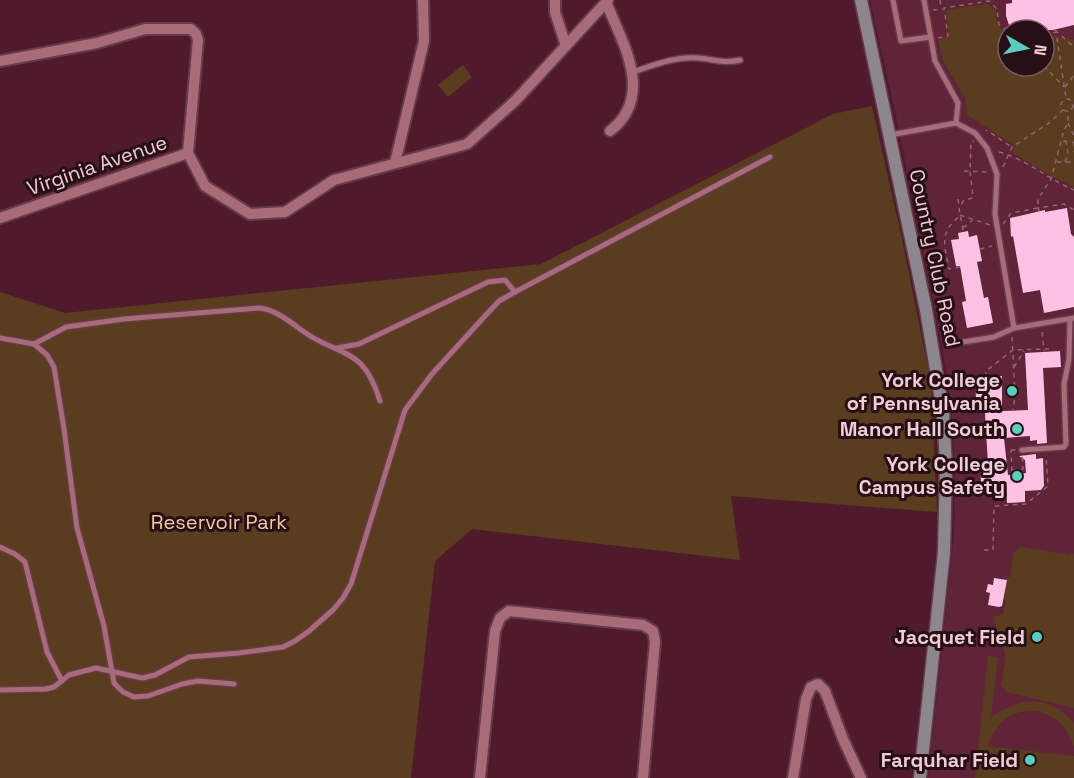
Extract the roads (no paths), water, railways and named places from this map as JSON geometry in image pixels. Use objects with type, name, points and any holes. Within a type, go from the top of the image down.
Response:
[{"type":"main road","name":"Country Club Road","points":[[861,0],[936,362],[943,412],[946,466],[944,552],[920,778]]},
{"type":"street","points":[[395,163],[424,41],[423,0]]},
{"type":"street","points":[[555,0],[555,12],[566,46]]},
{"type":"street","points":[[607,1],[633,72],[630,107],[610,131]]},
{"type":"street","name":"Virginia Avenue","points":[[0,218],[188,153],[205,186],[250,214],[285,213],[334,180],[467,144],[515,101],[607,1]]},
{"type":"street","points":[[0,61],[97,43],[144,29],[191,28],[198,40],[188,153]]},
{"type":"street","points":[[480,778],[495,631],[500,618],[509,611],[643,625],[653,632],[655,642],[642,778]]},
{"type":"street","points":[[793,778],[806,699],[811,687],[818,684],[825,691],[861,778]]},
{"type":"lane","points":[[893,0],[901,41],[930,37]]},
{"type":"lane","points":[[924,0],[938,67],[957,99],[956,123]]},
{"type":"lane","points":[[633,72],[684,58],[723,63],[740,60]]},
{"type":"lane","points":[[890,135],[956,123],[975,133],[987,148],[997,180],[995,214],[1014,328]]},
{"type":"lane","points":[[0,690],[46,689],[54,687],[69,675],[96,668],[142,678],[155,675],[189,657],[283,647],[309,632],[333,610],[351,584],[405,410],[432,374],[499,301],[770,157]]},
{"type":"lane","points":[[335,349],[359,344],[488,282],[505,280],[515,292]]},
{"type":"lane","points":[[34,344],[66,327],[124,318],[260,308],[281,315],[313,338],[360,363],[375,386],[380,401]]},
{"type":"lane","points":[[963,342],[994,337],[1014,328],[1072,318],[1069,359],[1064,384],[1066,444],[1064,447],[1022,450]]},
{"type":"lane","points":[[0,338],[34,344],[47,355],[54,367],[77,528],[104,626],[114,683],[123,692],[134,697],[148,696],[198,681],[234,684]]},
{"type":"lane","points":[[0,548],[15,554],[25,562],[47,652],[62,681]]},
{"type":"place","name":"York College of Pennsylvania","points":[[1012,391]]},
{"type":"place","name":"Manor Hall South","points":[[1017,429]]},
{"type":"place","name":"York College Campus Safety","points":[[1017,476]]},
{"type":"place","name":"Jacquet Field","points":[[1037,637]]},
{"type":"place","name":"Farquhar Field","points":[[1030,760]]},
{"type":"park label","name":"Reservoir Park","points":[[219,522]]}]
